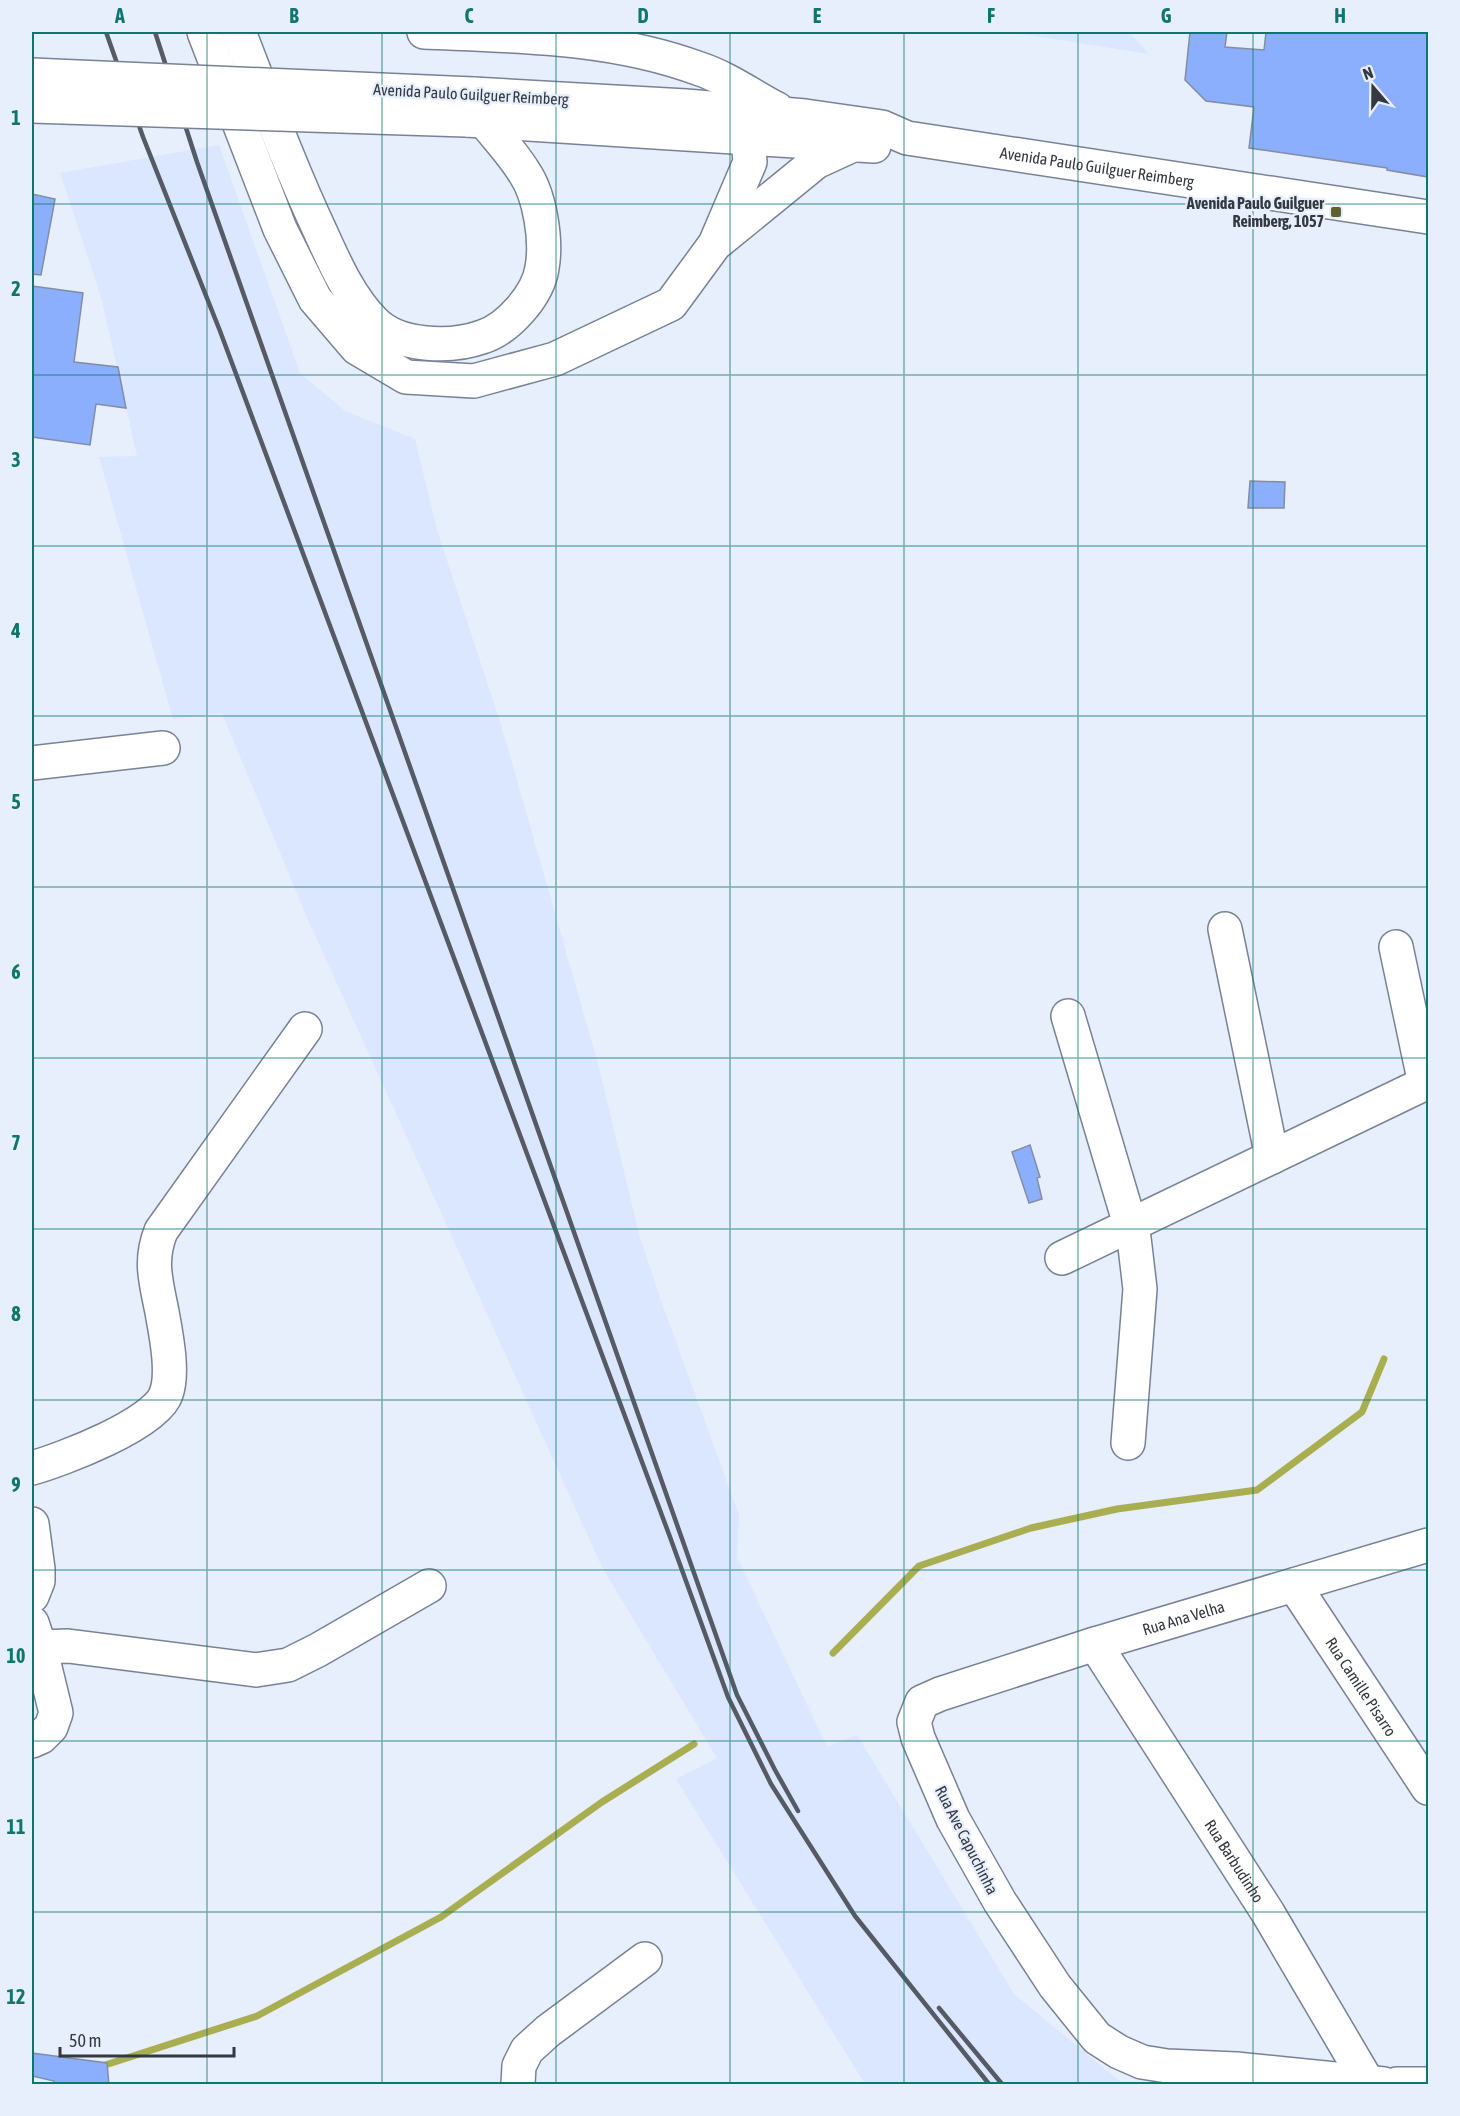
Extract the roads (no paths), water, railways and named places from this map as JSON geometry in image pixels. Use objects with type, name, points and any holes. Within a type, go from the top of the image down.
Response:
[{"type":"street","points":[[204,32],[280,229],[315,299],[357,348],[406,377],[474,381],[555,359],[671,304],[715,244],[750,162],[745,113],[702,69],[632,49],[559,38],[424,32]]},
{"type":"street","points":[[239,32],[308,205],[330,253],[357,302],[376,324],[400,338],[440,345],[483,337],[514,318],[531,296],[542,269],[543,231],[536,200],[525,173],[475,112]]},
{"type":"street","name":"Avenida Paulo Guilguer Reimberg","points":[[32,75],[475,112]]},
{"type":"street","name":"Avenida Paulo Guilguer Reimberg","points":[[32,106],[790,115],[882,127],[908,138],[1428,217]]},
{"type":"street","name":"Avenida Paulo Guilguer Reimberg","points":[[745,113],[853,145],[873,146],[908,138]]},
{"type":"street","points":[[715,244],[816,162],[853,145]]},
{"type":"street","points":[[32,763],[163,748]]},
{"type":"street","points":[[1225,929],[1272,1157]]},
{"type":"street","points":[[1062,1258],[1427,1083],[1396,946]]},
{"type":"street","points":[[1068,1016],[1134,1238],[1140,1290],[1128,1443]]},
{"type":"street","points":[[32,1468],[106,1439],[141,1420],[166,1396],[169,1378],[163,1317],[153,1266],[155,1247],[161,1231],[305,1029]]},
{"type":"street","points":[[32,1524],[38,1581],[32,1596]]},
{"type":"street","name":"Rua Ana Velha","points":[[940,1694],[1095,1644],[1428,1545]]},
{"type":"street","name":"Rua Camille Pisarro","points":[[1294,1585],[1428,1788]]},
{"type":"street","points":[[36,1635],[68,1646],[256,1670],[288,1665],[429,1586]]},
{"type":"street","points":[[32,1741],[41,1737],[51,1727],[56,1713],[36,1635]]},
{"type":"street","name":"Rua Barbudinho","points":[[1095,1644],[1268,1913],[1383,2084]]},
{"type":"street","name":"Rua Ave Capuchinha","points":[[940,1694],[922,1702],[914,1722],[918,1738],[953,1819],[1000,1902],[1055,1986],[1097,2038],[1119,2052],[1144,2073],[1167,2066],[1236,2077],[1428,2084]]},
{"type":"street","points":[[518,2085],[519,2066],[527,2050],[548,2031],[645,1959]]},
{"type":"waterway","points":[[833,1653],[919,1566],[1031,1528],[1117,1509],[1257,1490],[1362,1412],[1384,1359]]},
{"type":"waterway","points":[[99,2067],[257,2016],[441,1917],[602,1802],[694,1744]]},
{"type":"railway","points":[[106,32],[143,137],[220,331],[728,1697],[771,1784],[855,1916],[989,2084]]},
{"type":"railway","points":[[155,32],[197,162],[737,1695],[798,1811]]},
{"type":"railway","points":[[939,2008],[1002,2084]]},
{"type":"place","name":"Avenida Paulo Guilguer Reimberg, 1057","points":[[1336,212]]}]
